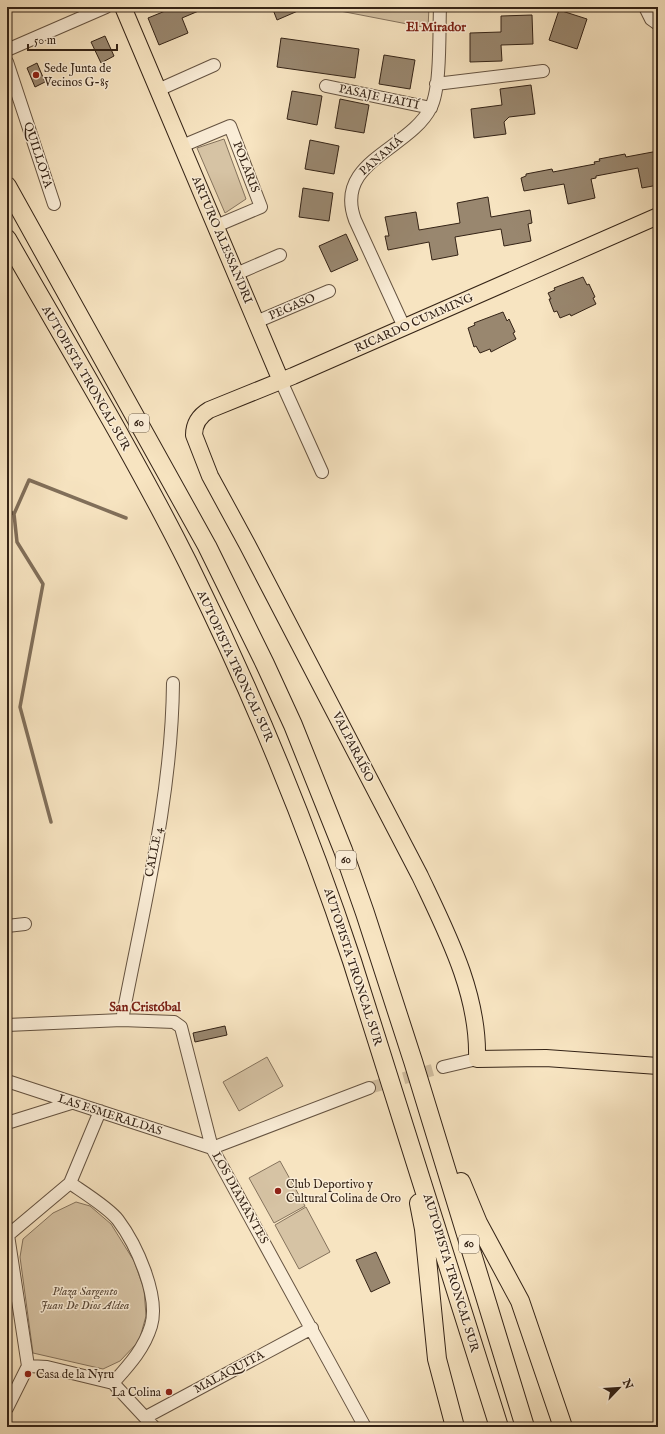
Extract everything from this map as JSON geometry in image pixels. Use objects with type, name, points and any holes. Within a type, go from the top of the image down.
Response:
[{"type":"highway","name":"AUTOPISTA TRONCAL SUR","points":[[7,186],[207,546],[293,725],[343,850],[413,1061],[525,1427]]},
{"type":"highway","name":"AUTOPISTA TRONCAL SUR","points":[[7,239],[154,497],[200,588],[249,692],[328,888],[403,1119],[499,1427]]},
{"type":"highway","name":"AUTOPISTA TRONCAL SUR","points":[[413,1061],[466,1196],[520,1301],[563,1427]]},
{"type":"highway","name":"AUTOPISTA TRONCAL SUR","points":[[403,1119],[424,1229],[437,1359],[455,1427]]},
{"type":"main road","name":"ARTURO ALESSANDRI","points":[[123,7],[281,382]]},
{"type":"main road","name":"RICARDO CUMMING","points":[[197,446],[194,429],[199,418],[204,414],[281,382],[658,216]]},
{"type":"main road","name":"VALPARAÍSO","points":[[197,446],[210,476],[420,876],[445,929],[460,964],[469,997],[475,1025],[477,1059]]},
{"type":"main road","points":[[477,1059],[546,1058],[658,1066]]},
{"type":"street","points":[[7,50],[106,7]]},
{"type":"street","name":"PANAMÁ","points":[[404,327],[355,220],[351,207],[351,192],[361,172],[406,135],[423,119],[431,108],[435,97],[440,7]]},
{"type":"street","points":[[645,7],[651,19],[658,24]]},
{"type":"street","name":"QUILLOTA","points":[[7,62],[54,204]]},
{"type":"street","points":[[158,90],[214,65]]},
{"type":"street","points":[[436,84],[543,71]]},
{"type":"street","name":"PASAJE HAITÍ","points":[[326,86],[431,108]]},
{"type":"street","name":"POLARIS","points":[[182,146],[230,126],[261,207],[216,226]]},
{"type":"street","points":[[236,274],[280,255]]},
{"type":"street","name":"PEGASO","points":[[256,322],[329,291]]},
{"type":"street","name":"ARTURO ALESSANDRI","points":[[281,382],[322,472]]},
{"type":"street","name":"CALLE 4","points":[[122,1020],[161,812],[170,751],[173,683]]},
{"type":"street","points":[[7,926],[25,924]]},
{"type":"street","name":"LOS DIAMANTES","points":[[7,1025],[122,1020],[174,1022],[181,1027],[212,1148],[365,1427]]},
{"type":"street","points":[[443,1067],[477,1059]]},
{"type":"street","name":"LAS ESMERALDAS","points":[[7,1081],[212,1148]]},
{"type":"street","points":[[212,1148],[369,1088]]},
{"type":"street","points":[[7,1123],[71,1103]]},
{"type":"street","points":[[7,1408],[28,1366],[7,1235],[70,1183],[100,1111]]},
{"type":"street","points":[[70,1183],[118,1219],[138,1254],[150,1287],[152,1325],[138,1355],[113,1383]]},
{"type":"street","name":"MALAQUITA","points":[[146,1417],[312,1328]]},
{"type":"street","points":[[28,1366],[47,1367],[113,1383],[154,1427]]},
{"type":"green space","points":[[331,7],[429,7],[428,28],[335,10]]},
{"type":"green space","points":[[224,139],[246,199],[225,213],[197,148]]},
{"type":"green space","points":[[267,1057],[283,1086],[239,1111],[223,1082]]},
{"type":"green space","points":[[280,1161],[305,1206],[274,1223],[249,1178]]},
{"type":"green space","name":"Plaza Sargento Juan De Dios Aldea","points":[[76,1202],[90,1206],[111,1224],[134,1261],[144,1289],[146,1316],[139,1341],[120,1361],[103,1369],[33,1353],[20,1257],[23,1239],[53,1213]]},
{"type":"green space","points":[[306,1207],[330,1252],[299,1269],[275,1225]]},
{"type":"building","points":[[175,7],[208,7],[182,18],[188,33],[159,45],[148,18]]},
{"type":"building","points":[[272,7],[307,7],[277,20]]},
{"type":"building","points":[[559,10],[587,19],[577,49],[549,40]]},
{"type":"building","points":[[532,15],[533,44],[501,45],[502,61],[470,62],[470,33],[501,32],[501,16]]},
{"type":"building","points":[[105,36],[114,56],[101,63],[91,42]]},
{"type":"building","points":[[281,38],[359,49],[355,78],[277,67]]},
{"type":"building","points":[[384,55],[415,60],[410,89],[379,84]]},
{"type":"building","name":"Sede Junta de Vecinos G-85","points":[[37,63],[45,82],[35,87],[27,68]]},
{"type":"building","points":[[531,85],[535,114],[509,117],[504,122],[506,134],[474,138],[471,109],[502,105],[500,89]]},
{"type":"building","points":[[292,91],[322,96],[317,125],[287,119]]},
{"type":"building","points":[[340,99],[369,105],[364,133],[335,128]]},
{"type":"building","points":[[310,140],[339,146],[334,174],[305,169]]},
{"type":"building","points":[[658,151],[658,185],[642,188],[638,168],[596,176],[596,178],[591,179],[595,198],[568,204],[564,184],[524,191],[521,178],[526,176],[526,174],[552,169],[553,172],[595,164],[594,162],[600,161],[599,159],[625,154],[626,157]]},
{"type":"building","points":[[303,188],[333,193],[329,221],[299,217]]},
{"type":"building","points":[[488,197],[491,217],[530,210],[532,223],[528,224],[531,241],[504,246],[501,229],[455,237],[458,255],[432,260],[429,242],[388,250],[385,236],[389,236],[385,217],[416,212],[419,230],[460,223],[457,203]]},
{"type":"building","points":[[346,234],[358,260],[331,272],[319,246]]},
{"type":"building","points":[[583,277],[587,285],[589,284],[595,297],[593,298],[596,304],[571,316],[570,314],[560,318],[557,311],[554,312],[548,293],[555,290],[554,288]]},
{"type":"building","points":[[503,312],[507,321],[509,319],[515,332],[513,333],[516,339],[491,352],[490,349],[480,353],[476,346],[474,347],[468,328],[475,325],[474,323]]},
{"type":"building","points":[[225,1026],[227,1035],[195,1042],[193,1033]]},
{"type":"building","points":[[376,1252],[390,1283],[371,1292],[356,1260]]},
{"type":"waterway","points":[[51,822],[20,707],[43,584],[17,542],[14,514],[29,480],[126,518]]},
{"type":"waterway","points":[[7,510],[14,514]]},
{"type":"tunnel","points":[[369,1088],[443,1067]]},
{"type":"place","name":"Sede Junta de Vecinos G-85","points":[[36,75]]},
{"type":"place","name":"Club Deportivo y Cultural Colina de Oro","points":[[278,1191]]},
{"type":"place","name":"Casa de la Nyru","points":[[28,1374]]},
{"type":"place","name":"La Colina","points":[[169,1392]]},
{"type":"district","name":"El Mirador","points":[[436,27]]},
{"type":"district","name":"San Cristóbal","points":[[145,1007]]}]
